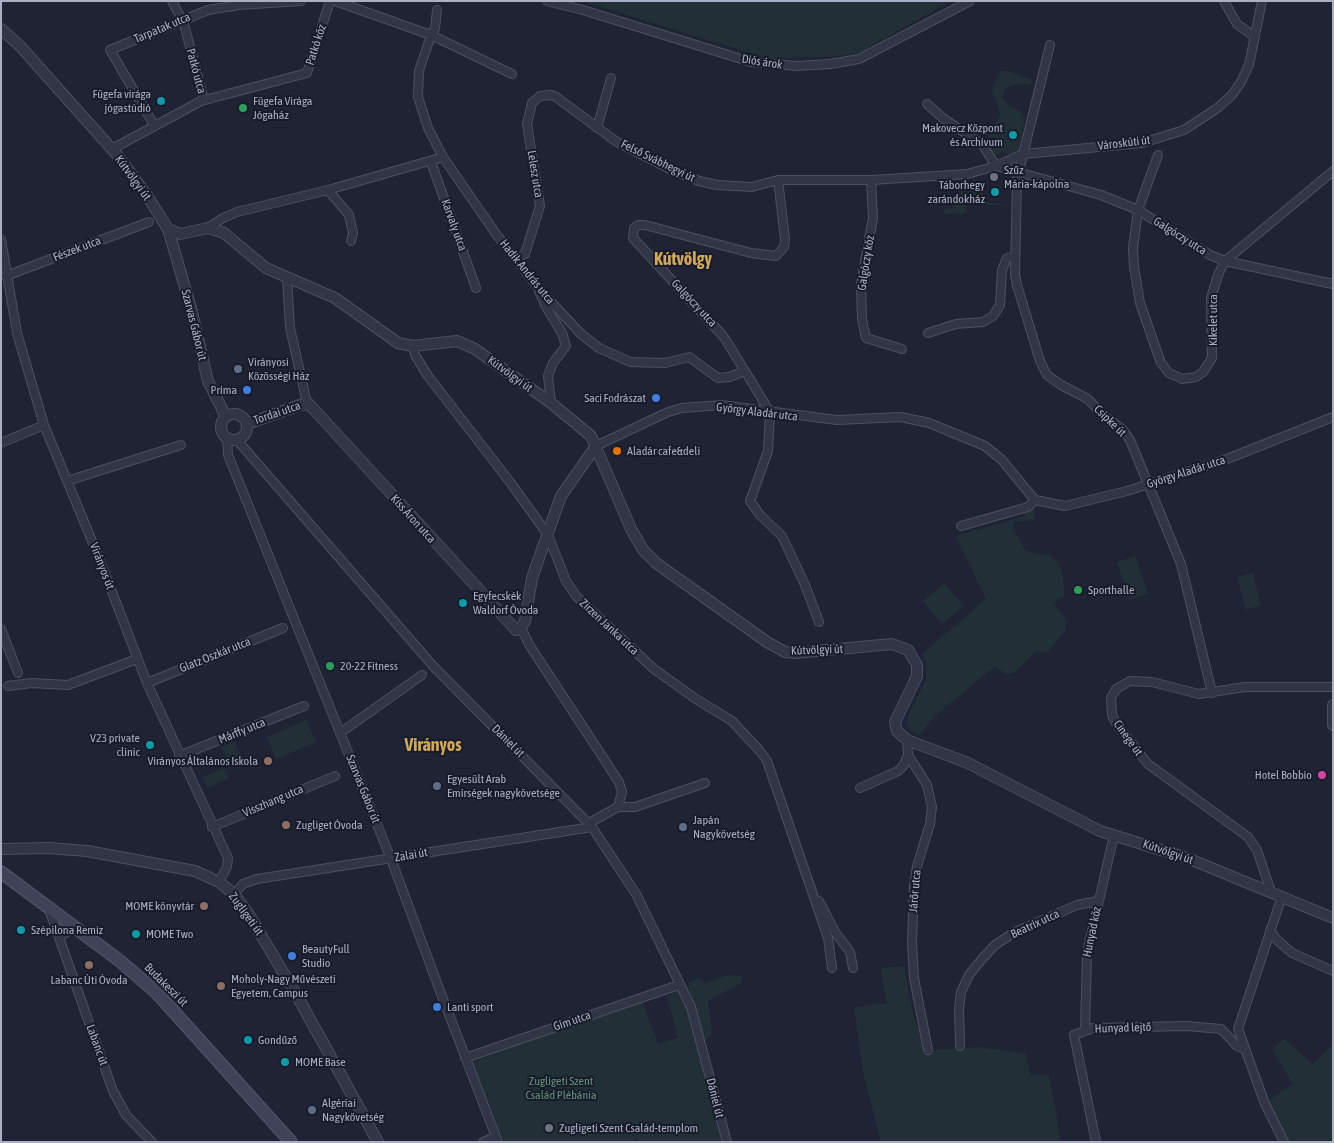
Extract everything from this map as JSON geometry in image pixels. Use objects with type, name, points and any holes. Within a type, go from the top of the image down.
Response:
[{"type":"main road","name":"Budakeszi út","points":[[1,872],[120,960],[157,993],[291,1142]]},
{"type":"street","name":"Patkó utca","points":[[112,149],[204,100],[182,19],[172,1]]},
{"type":"street","name":"Tarpatak utca","points":[[154,125],[110,50],[208,10],[230,6],[301,1]]},
{"type":"street","name":"Patkó köz","points":[[204,100],[307,73],[330,1]]},
{"type":"street","points":[[335,1],[512,74]]},
{"type":"street","name":"Diós árok","points":[[547,1],[751,62],[797,66],[830,64],[859,59],[970,1]]},
{"type":"street","points":[[1224,1],[1236,24],[1255,37]]},
{"type":"street","name":"Városkúti út","points":[[996,166],[1023,154],[1142,143],[1184,130],[1216,109],[1231,96],[1246,72],[1262,1]]},
{"type":"street","name":"Hadik András utca","points":[[437,10],[435,28],[418,78],[418,98],[428,128],[443,157],[496,234],[539,289],[581,334],[610,354],[630,362],[665,363],[689,357],[718,378],[729,377],[745,371]]},
{"type":"street","name":"Kútvölgyi út","points":[[1,29],[20,46],[112,149],[146,194],[168,229]]},
{"type":"street","name":"Csipke út","points":[[1050,45],[1018,172],[1015,256],[1017,285],[1044,370],[1053,380],[1088,399],[1102,414],[1122,429],[1130,440],[1181,564],[1212,692]]},
{"type":"street","points":[[597,128],[611,78]]},
{"type":"street","name":"Felső Svábhegyi út","points":[[551,95],[597,128],[640,154],[699,181],[717,185],[752,186],[778,180]]},
{"type":"street","name":"Lelesz utca","points":[[515,256],[518,258],[524,254],[540,206],[527,116],[535,98],[551,95]]},
{"type":"street","points":[[778,180],[871,180],[967,174],[996,166],[982,144],[944,120],[927,104]]},
{"type":"street","name":"Kikelet utca","points":[[1158,155],[1138,210],[1133,248],[1140,303],[1161,363],[1169,373],[1176,377],[1196,377],[1203,372],[1212,358],[1211,298],[1218,275],[1225,261],[1333,171]]},
{"type":"street","points":[[168,229],[180,234],[208,228],[223,218],[237,212],[328,190],[443,157]]},
{"type":"street","name":"Karvaly utca","points":[[431,162],[476,288]]},
{"type":"street","name":"Galgóczy utca","points":[[996,166],[1101,195],[1138,210],[1210,255],[1225,261],[1333,284]]},
{"type":"street","name":"Galgóczy utca","points":[[770,412],[724,337],[637,244],[632,232],[638,225],[645,225],[751,253],[776,256],[784,247],[785,239],[778,180]]},
{"type":"street","name":"Galgóczy köz","points":[[871,180],[872,218],[861,284],[862,319],[866,338],[902,350]]},
{"type":"street","points":[[328,190],[349,215],[353,233],[352,242]]},
{"type":"street","name":"Fészek utca","points":[[6,276],[149,222]]},
{"type":"street","name":"Kútvölgyi út","points":[[208,228],[224,233],[266,268],[287,279],[334,298],[398,343],[413,346],[450,341],[463,343],[475,348],[551,403],[591,436],[631,529],[643,550],[662,569],[776,648],[786,652],[804,654],[892,644],[908,650],[917,665],[917,676],[895,722],[897,731],[907,740],[968,763],[1084,823],[1114,835],[1162,849],[1333,918]]},
{"type":"street","name":"Szarvas Gábor út","points":[[168,229],[191,308],[208,381],[226,417]]},
{"type":"street","name":"Virányos út","points":[[1,239],[17,333],[44,425],[147,683],[179,756],[228,858],[219,882]]},
{"type":"street","points":[[928,333],[956,324],[983,322],[993,316],[1000,305],[1002,270],[1007,258],[1015,256]]},
{"type":"street","points":[[287,279],[290,328],[307,403]]},
{"type":"street","points":[[539,289],[546,307],[562,334],[566,346],[553,363],[548,376],[551,403]]},
{"type":"street","name":"Zirzen Janka utca","points":[[413,346],[415,355],[428,376],[510,482],[548,535],[566,581],[584,605],[667,679],[732,721],[760,751],[766,761],[828,938],[832,968]]},
{"type":"street","name":"Tordai utca","points":[[247,424],[307,403]]},
{"type":"street","name":"Kiss Áron utca","points":[[307,403],[513,629],[521,628]]},
{"type":"street","name":"György Aladár utca","points":[[521,628],[532,578],[561,496],[596,446],[668,412],[682,408],[721,406],[837,420],[902,417],[929,423],[974,440],[992,451],[1035,500],[1065,506],[1148,484],[1227,459],[1333,416]]},
{"type":"street","points":[[770,412],[768,452],[750,501],[760,515],[782,536],[805,585],[819,622]]},
{"type":"street","points":[[239,415],[247,424],[245,434],[232,439],[222,427],[226,417],[239,415]]},
{"type":"street","points":[[1,443],[44,425]]},
{"type":"street","name":"Szarvas Gábor út","points":[[232,439],[228,455],[391,859],[497,1139]]},
{"type":"street","name":"Dániel út","points":[[232,439],[434,667],[591,825],[636,894],[694,1016],[727,1142]]},
{"type":"street","points":[[67,481],[181,445]]},
{"type":"street","points":[[961,526],[1022,510],[1035,500]]},
{"type":"street","name":"Glatz Oszkár utca","points":[[147,683],[283,628]]},
{"type":"street","points":[[521,628],[530,646],[618,782],[622,792],[618,806]]},
{"type":"street","points":[[1,630],[18,672],[32,683]]},
{"type":"street","points":[[4,687],[32,683],[68,685],[137,659]]},
{"type":"street","points":[[4,687],[13,683],[18,672]]},
{"type":"street","points":[[340,733],[422,675]]},
{"type":"street","name":"Cinege út","points":[[1271,892],[1257,850],[1248,837],[1148,764],[1122,732],[1112,715],[1112,695],[1116,689],[1130,681],[1152,682],[1199,694],[1245,687],[1333,688]]},
{"type":"street","points":[[1333,705],[1333,725]]},
{"type":"street","name":"Márffy utca","points":[[179,756],[304,706]]},
{"type":"street","name":"Járőr utca","points":[[907,740],[908,755],[927,785],[932,807],[930,824],[917,866],[914,886],[912,943],[914,978],[928,1050]]},
{"type":"street","points":[[860,788],[898,770],[904,765],[908,755]]},
{"type":"street","name":"Visszhang utca","points":[[212,827],[335,776]]},
{"type":"street","name":"Zalai út","points":[[234,894],[243,884],[250,881],[591,825],[618,806],[626,809],[635,807],[705,783]]},
{"type":"street","name":"Hunyad köz","points":[[1085,1030],[1087,953],[1114,835]]},
{"type":"street","name":"Zugligeti út","points":[[2,850],[48,848],[87,851],[195,871],[219,882],[234,894],[296,994],[378,1142]]},
{"type":"street","name":"Zirzen Janka utca","points":[[812,890],[850,952],[853,968]]},
{"type":"street","points":[[1282,896],[1239,1024],[1244,1048],[1265,1104],[1284,1142]]},
{"type":"street","name":"Beatrix utca","points":[[960,1046],[958,1009],[962,992],[969,975],[995,945],[1015,932],[1077,905],[1098,901]]},
{"type":"street","name":"Labanc út","points":[[48,907],[113,1091],[126,1115],[152,1142]]},
{"type":"street","points":[[59,937],[75,927]]},
{"type":"street","points":[[1270,930],[1276,939],[1292,953],[1333,970]]},
{"type":"street","name":"Gím utca","points":[[466,1058],[679,985]]},
{"type":"street","name":"Hunyad lejtő","points":[[1096,1142],[1074,1035],[1085,1030],[1150,1026],[1221,1029],[1237,1046],[1244,1048]]},
{"type":"street","points":[[483,1142],[497,1139]]},
{"type":"green space","points":[[582,1],[951,1],[859,53],[831,57],[766,58]]},
{"type":"green space","points":[[1001,71],[1008,71],[1032,80],[1031,85],[1016,84],[1005,88],[1002,98],[1011,107],[1022,112],[1022,117],[1025,118],[1018,153],[1011,156],[1002,151],[999,156],[991,152],[991,144],[986,141],[1000,114],[992,88]]},
{"type":"green space","points":[[958,182],[966,182],[966,213],[942,214],[946,208],[952,208],[959,194]]},
{"type":"green space","points":[[967,182],[983,184],[983,198],[987,202],[1010,206],[967,204]]},
{"type":"green space","points":[[1034,507],[1035,520],[1014,522],[1013,529],[1026,551],[1051,556],[1059,564],[1063,575],[1065,595],[1054,603],[1066,620],[1065,631],[1048,652],[1042,653],[1037,650],[1015,672],[1007,675],[995,666],[936,715],[918,736],[908,728],[906,720],[926,679],[926,664],[922,654],[986,599],[956,536],[1022,517]]},
{"type":"green space","points":[[1135,556],[1148,594],[1129,600],[1117,562]]},
{"type":"green space","points":[[1253,573],[1261,605],[1246,610],[1237,577]]},
{"type":"green space","points":[[944,583],[964,606],[942,624],[923,601]]},
{"type":"green space","points":[[306,720],[316,742],[276,759],[267,737]]},
{"type":"green space","points":[[234,741],[243,759],[230,766],[222,747]]},
{"type":"green space","points":[[224,768],[229,778],[207,788],[202,777]]},
{"type":"green space","points":[[904,966],[914,1018],[924,1042],[925,1051],[978,1047],[1026,1054],[1030,1075],[1049,1074],[1061,1142],[881,1142],[863,1073],[854,1007],[886,1003],[881,968]]},
{"type":"green space","name":"Zugligeti Szent Család Plébánia","points":[[727,975],[743,976],[741,983],[708,1001],[712,1034],[699,1045],[723,1142],[638,1142],[638,1139],[629,1142],[504,1142],[472,1062],[642,1001],[658,1044],[678,1038],[667,997],[678,990],[683,999],[690,996],[688,983],[700,977],[704,984]]},
{"type":"green space","points":[[1284,1039],[1313,1064],[1333,1044],[1333,1142],[1284,1142],[1265,1104],[1292,1083],[1272,1049]]},
{"type":"place","name":"Fügefa virága jógastúdió","points":[[161,101]]},
{"type":"place","name":"Fügefa Virága Jógaház","points":[[243,108]]},
{"type":"place","name":"Makovecz Központ és Archívum","points":[[1013,135]]},
{"type":"place","name":"Szűz Mária-kápolna","points":[[994,177]]},
{"type":"place","name":"Táborhegy zarándokház","points":[[995,192]]},
{"type":"place","name":"Virányosi Közösségi Ház","points":[[238,369]]},
{"type":"place","name":"Príma","points":[[247,390]]},
{"type":"place","name":"Saci Fodrászat","points":[[656,398]]},
{"type":"place","name":"Aladár cafe&deli","points":[[617,451]]},
{"type":"place","name":"Sporthalle","points":[[1078,590]]},
{"type":"place","name":"Egyfecskék Waldorf Óvoda","points":[[463,603]]},
{"type":"place","name":"20-22 Fitness","points":[[330,666]]},
{"type":"place","name":"V23 private clinic","points":[[150,745]]},
{"type":"place","name":"Virányos Általános Iskola","points":[[268,761]]},
{"type":"place","name":"Hotel Bobbio","points":[[1322,775]]},
{"type":"place","name":"Egyesült Arab Emírségek nagykövetsége","points":[[437,786]]},
{"type":"place","name":"Zugliget Óvoda","points":[[286,825]]},
{"type":"place","name":"Japán Nagykövetség","points":[[683,827]]},
{"type":"place","name":"MOME könyvtár","points":[[204,906]]},
{"type":"place","name":"Szépilona Remíz","points":[[21,930]]},
{"type":"place","name":"MOME Two","points":[[136,934]]},
{"type":"place","name":"BeautyFull Studio","points":[[292,956]]},
{"type":"place","name":"Labanc Úti Óvoda","points":[[89,965]]},
{"type":"place","name":"Moholy-Nagy Művészeti Egyetem, Campus","points":[[221,986]]},
{"type":"place","name":"Lanti sport","points":[[437,1007]]},
{"type":"place","name":"Gondűző","points":[[248,1040]]},
{"type":"place","name":"MOME Base","points":[[285,1062]]},
{"type":"place","name":"Algériai Nagykövetség","points":[[312,1110]]},
{"type":"place","name":"Zugligeti Szent Család-templom","points":[[549,1128]]},
{"type":"district","name":"Kútvölgy","points":[[683,259]]},
{"type":"district","name":"Virányos","points":[[433,745]]}]
